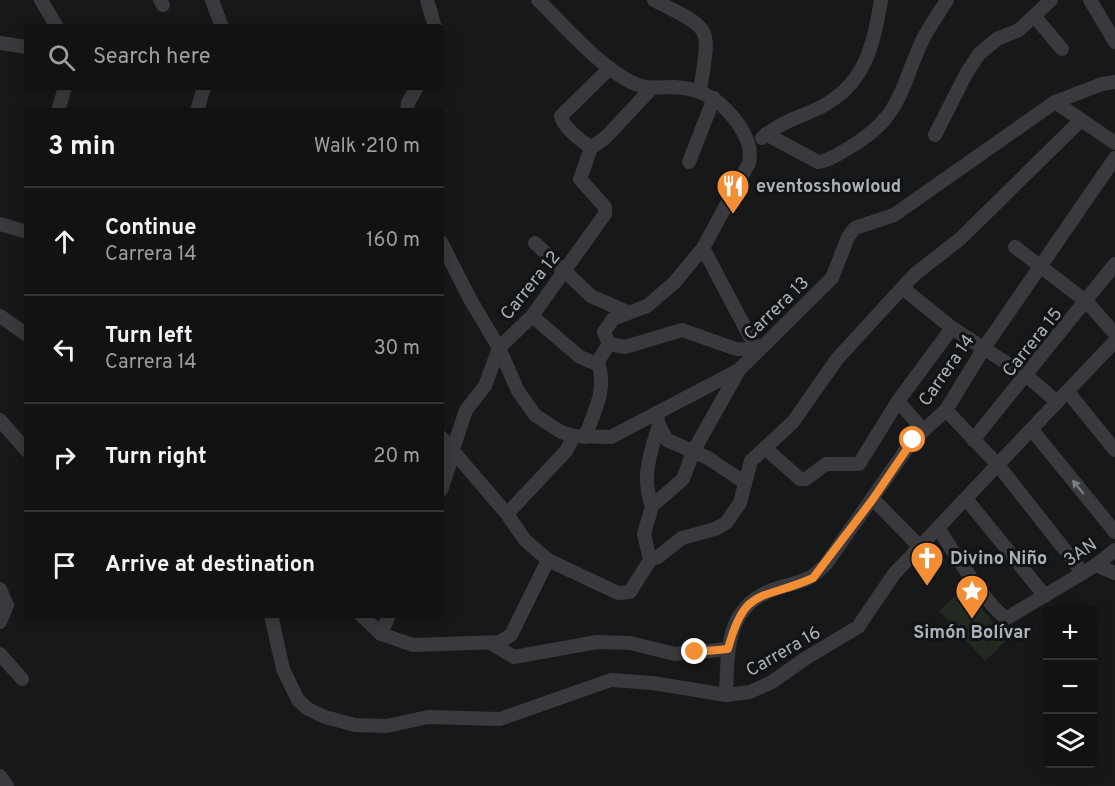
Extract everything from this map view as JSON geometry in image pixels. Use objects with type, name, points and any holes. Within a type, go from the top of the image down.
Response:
[{"type":"street","points":[[41,0],[55,24]]},
{"type":"street","points":[[212,0],[221,24]]},
{"type":"street","points":[[427,0],[434,24]]},
{"type":"street","points":[[538,0],[610,68],[631,82],[652,88],[700,91],[714,98],[729,111],[751,147],[749,163],[703,248],[653,301],[613,319],[604,332],[609,344]]},
{"type":"street","points":[[654,0],[689,18],[705,31],[707,44],[700,91]]},
{"type":"street","points":[[751,147],[777,124],[819,108],[844,92],[864,68],[875,35],[881,0]]},
{"type":"street","points":[[766,134],[818,162],[829,159],[865,139],[893,110],[910,77],[922,42],[947,0]]},
{"type":"street","points":[[935,135],[966,74],[979,54],[997,39],[1019,30],[1052,0]]},
{"type":"street","points":[[1090,0],[1115,42]]},
{"type":"street","points":[[1035,17],[1062,49]]},
{"type":"street","points":[[0,42],[24,46]]},
{"type":"street","points":[[610,68],[561,116],[575,135],[591,148],[606,137],[652,88]]},
{"type":"street","name":"Carrera 13","points":[[652,506],[681,482],[694,450],[739,370],[832,278],[848,237],[855,228],[894,215],[1055,102],[1102,84],[1115,82]]},
{"type":"street","points":[[59,108],[64,90]]},
{"type":"street","points":[[198,108],[203,90]]},
{"type":"street","points":[[407,108],[415,90]]},
{"type":"street","points":[[689,162],[714,98]]},
{"type":"street","points":[[1055,102],[1115,143]]},
{"type":"street","points":[[447,443],[507,514],[525,540],[548,560],[624,594],[636,586],[650,560],[658,557],[682,538],[715,529],[726,523],[740,503],[751,461],[793,422],[837,359],[904,289],[915,274],[960,239],[1020,183],[1081,120]]},
{"type":"street","name":"Carrera 12","points":[[444,481],[451,460],[447,443],[466,411],[485,386],[499,348],[532,316],[605,214],[605,207],[579,179],[591,148]]},
{"type":"street","name":"Carrera 14","points":[[726,695],[728,649],[736,618],[747,604],[776,589],[813,578],[873,499],[908,447],[946,410],[984,348],[1115,158]]},
{"type":"street","points":[[0,224],[24,231]]},
{"type":"street","points":[[535,243],[567,270],[591,296],[627,312]]},
{"type":"street","points":[[1015,247],[1087,302],[1114,344]]},
{"type":"street","points":[[444,248],[470,299],[499,348],[518,391],[535,415],[548,425],[579,436],[611,437],[657,419],[739,370]]},
{"type":"street","points":[[703,248],[757,350]]},
{"type":"street","name":"Carrera 15","points":[[973,440],[1087,302],[1115,264]]},
{"type":"street","points":[[904,289],[952,328],[1027,376],[1057,402]]},
{"type":"street","points":[[0,316],[24,333]]},
{"type":"street","points":[[532,316],[580,357],[599,365]]},
{"type":"street","points":[[765,448],[800,479],[806,479],[826,464],[856,465],[868,451],[898,401],[952,328]]},
{"type":"street","points":[[609,344],[625,347],[681,330],[736,349],[757,350]]},
{"type":"street","points":[[507,514],[579,436],[602,388],[599,365],[602,352],[609,344]]},
{"type":"street","name":"Carrera 16","points":[[273,618],[283,669],[298,700],[308,709],[325,717],[355,725],[387,726],[428,717],[500,719],[611,680],[653,683],[726,695],[750,692],[772,682],[806,658],[858,627],[894,574],[919,546],[967,500],[1114,344]]},
{"type":"street","points":[[1068,392],[1115,450]]},
{"type":"street","points":[[898,401],[923,430]]},
{"type":"street","points":[[946,410],[1090,569],[1115,573]]},
{"type":"street","points":[[657,419],[668,440],[694,450],[744,482]]},
{"type":"street","points":[[650,560],[644,534],[652,506],[645,478],[657,419]]},
{"type":"street","points":[[0,420],[24,448]]},
{"type":"street","name":"3AN","points":[[1032,430],[1115,532]]},
{"type":"street","points":[[873,499],[919,546]]},
{"type":"street","points":[[967,500],[1045,596]]},
{"type":"street","name":"3AN","points":[[939,529],[959,560],[1002,616],[1014,615],[1090,569],[1115,550]]},
{"type":"street","points":[[364,618],[381,634],[412,645],[492,644],[511,635],[548,560]]},
{"type":"street","points":[[0,589],[7,605],[0,622]]},
{"type":"street","points":[[381,634],[388,618]]},
{"type":"street","points":[[492,644],[514,657],[597,642],[630,643],[675,654],[728,649]]},
{"type":"street","points":[[0,654],[22,679]]},
{"type":"street","points":[[0,776],[7,786]]},
{"type":"shaded area","points":[[964,588],[1008,639],[985,661],[939,611]]},
{"type":"place","name":"eventosshowloud","points":[[733,215]]},
{"type":"place","name":"Divino Niño","points":[[927,587]]},
{"type":"place","name":"Simón Bolívar","points":[[972,620]]},
{"type":"route","points":[[695,652],[728,649],[736,618],[747,604],[776,589],[813,578],[826,564],[913,440]]}]
